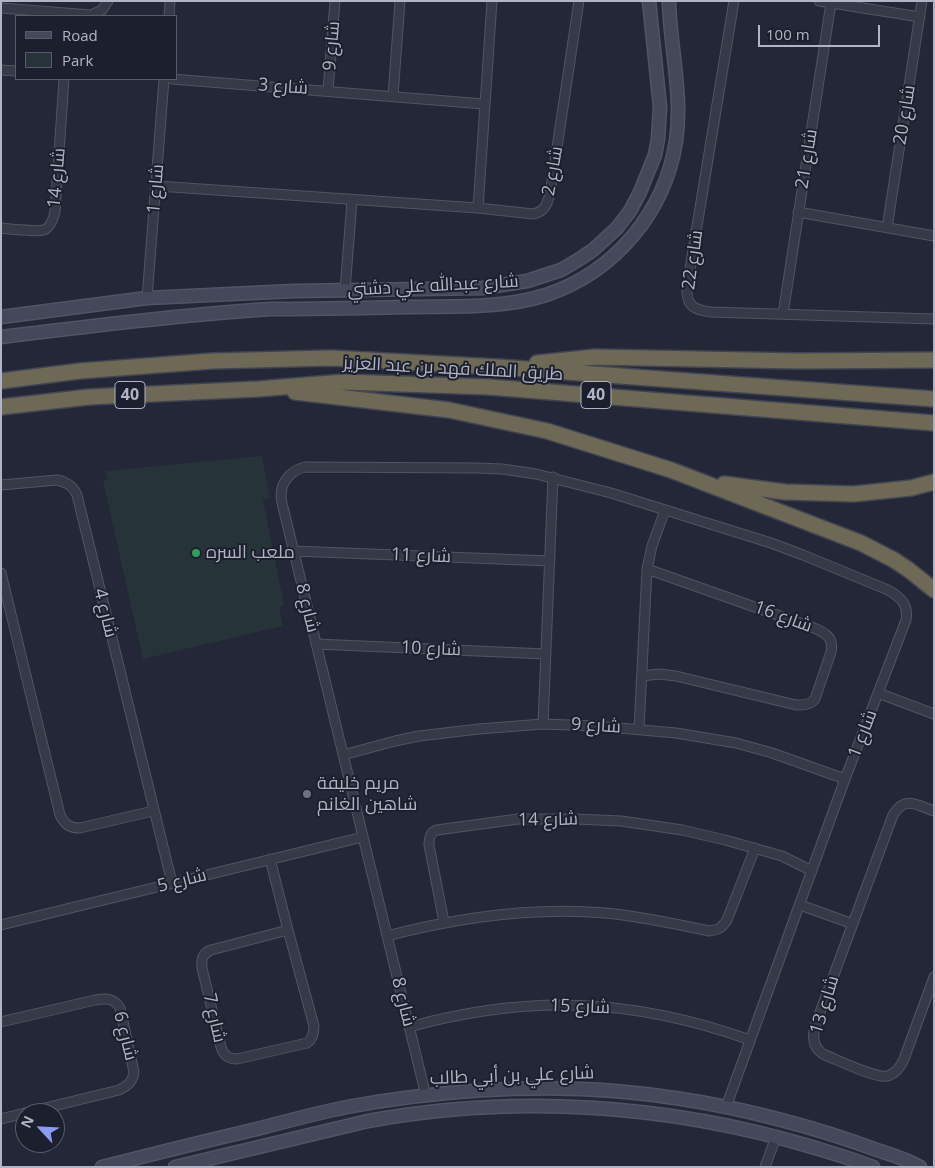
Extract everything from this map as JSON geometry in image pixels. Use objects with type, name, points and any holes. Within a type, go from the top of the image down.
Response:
[{"type":"highway","points":[[498,367],[595,357],[798,361],[934,360]]},
{"type":"highway","name":"طريق الملك فهد بن عبد العزيز","points":[[1,381],[80,371],[212,361],[331,358],[498,367],[934,399]]},
{"type":"highway","name":"طريق الملك فهد بن عبد العزيز","points":[[1,407],[90,397],[258,389],[344,382],[489,386],[934,423]]},
{"type":"highway","points":[[258,389],[354,398],[449,410],[547,431],[671,470],[725,484],[785,492],[854,494],[912,488],[934,482]]},
{"type":"highway","points":[[671,470],[861,543],[894,560],[934,590]]},
{"type":"main road","name":"شارع عبدالله علي دشتي","points":[[3,316],[147,298],[345,290],[483,288],[527,282],[569,266],[609,236],[624,220],[644,185],[655,155],[660,107],[649,1]]},
{"type":"main road","name":"شارع عبدالله علي دشتي","points":[[1,337],[158,319],[271,309],[469,306],[506,303],[533,298],[558,290],[582,278],[622,248],[642,225],[668,174],[676,140],[677,84],[665,2]]},
{"type":"main road","points":[[341,308],[353,303],[369,300],[449,298],[452,294],[450,289]]},
{"type":"main road","points":[[158,319],[190,308],[250,304],[254,300],[254,295],[251,293]]},
{"type":"main road","points":[[39,332],[32,327],[36,318],[72,313],[93,306]]},
{"type":"main road","points":[[1,331],[9,329],[12,324],[10,318],[3,316]]},
{"type":"main road","points":[[526,1106],[532,1103],[534,1098],[533,1093],[529,1089]]},
{"type":"main road","name":"شارع علي بن أبي طالب","points":[[102,1167],[347,1107],[426,1096],[529,1089],[594,1090],[637,1094],[726,1107],[805,1126],[909,1161],[920,1167]]},
{"type":"main road","points":[[592,1108],[588,1100],[594,1090]]},
{"type":"main road","name":"شارع علي بن أبي طالب","points":[[175,1167],[220,1161],[368,1122],[394,1117],[449,1110],[526,1106],[592,1108],[682,1117],[776,1137],[864,1164]]},
{"type":"main road","points":[[860,1144],[864,1148],[864,1153],[860,1159],[864,1164]]},
{"type":"street","points":[[1,8],[14,5],[68,15],[93,15],[102,10],[108,1]]},
{"type":"street","points":[[169,15],[170,1]]},
{"type":"street","name":"شارع 9","points":[[328,91],[335,1]]},
{"type":"street","points":[[393,96],[400,1]]},
{"type":"street","points":[[478,208],[492,1]]},
{"type":"street","name":"شارع 2","points":[[156,186],[352,201],[478,208],[533,214],[543,210],[547,205],[550,194],[579,1]]},
{"type":"street","name":"شارع 22","points":[[734,1],[687,287],[689,303],[703,311],[934,319]]},
{"type":"street","points":[[819,1],[920,17]]},
{"type":"street","name":"شارع 20","points":[[887,228],[922,1]]},
{"type":"street","name":"شارع 21","points":[[783,314],[831,3]]},
{"type":"street","points":[[1,70],[15,71]]},
{"type":"street","name":"شارع 3","points":[[178,79],[484,104]]},
{"type":"street","name":"شارع 14","points":[[1,228],[41,231],[49,227],[55,212],[64,80]]},
{"type":"street","name":"شارع 1","points":[[147,298],[164,80]]},
{"type":"street","points":[[345,290],[352,201]]},
{"type":"street","points":[[798,212],[934,236]]},
{"type":"street","name":"شارع 8","points":[[426,1096],[293,551],[281,493],[288,476],[296,470],[309,466],[477,468],[518,471],[553,477]]},
{"type":"street","points":[[543,724],[553,477]]},
{"type":"street","name":"شارع 1","points":[[553,477],[611,493],[790,550],[888,590],[904,603],[906,609],[906,620],[726,1107]]},
{"type":"street","name":"شارع 4","points":[[1,485],[60,480],[75,490],[172,883]]},
{"type":"street","points":[[639,729],[647,569],[652,546],[665,510]]},
{"type":"street","name":"شارع 11","points":[[293,551],[550,561]]},
{"type":"street","name":"شارع 16","points":[[642,676],[659,674],[676,676],[796,705],[804,705],[815,699],[832,652],[829,637],[814,628],[647,569]]},
{"type":"street","points":[[1,573],[62,820],[69,826],[80,828],[153,811]]},
{"type":"street","name":"شارع 10","points":[[316,644],[546,654]]},
{"type":"street","points":[[878,693],[934,714]]},
{"type":"street","name":"شارع 9","points":[[343,755],[395,741],[502,726],[543,724],[603,726],[690,735],[736,743],[772,753],[846,779]]},
{"type":"street","name":"شارع 13","points":[[934,811],[913,803],[907,803],[901,805],[891,820],[814,1030],[814,1042],[817,1050],[874,1075],[887,1076],[895,1072],[904,1059],[934,977]]},
{"type":"street","name":"شارع 14","points":[[444,922],[429,845],[429,838],[437,830],[518,820],[575,819],[621,821],[682,830],[755,848],[791,860],[812,871]]},
{"type":"street","name":"شارع 5","points":[[1,925],[363,837]]},
{"type":"street","points":[[387,936],[444,922],[501,914],[549,912],[587,912],[622,915],[709,931],[718,930],[727,920],[755,848]]},
{"type":"street","name":"شارع 7","points":[[270,859],[314,1026],[314,1033],[312,1039],[307,1043],[237,1059],[228,1057],[224,1054],[221,1047],[202,968],[204,955],[211,950],[288,930]]},
{"type":"street","points":[[800,905],[853,924]]},
{"type":"street","name":"شارع 6","points":[[1,1022],[95,1000],[110,999],[120,1008],[134,1072],[134,1077],[129,1084],[119,1090],[1,1119]]},
{"type":"street","name":"شارع 15","points":[[409,1027],[457,1015],[506,1008],[584,1005],[669,1016],[750,1040]]},
{"type":"street","points":[[765,1167],[776,1137]]},
{"type":"green space","name":"ملعب السره","points":[[262,456],[270,498],[263,500],[284,605],[279,607],[283,626],[143,659],[103,481],[108,479],[105,471]]},
{"type":"place","name":"ملعب السره","points":[[196,553]]},
{"type":"place","name":"مريم خليفة شاهين الغانم","points":[[307,794]]}]
